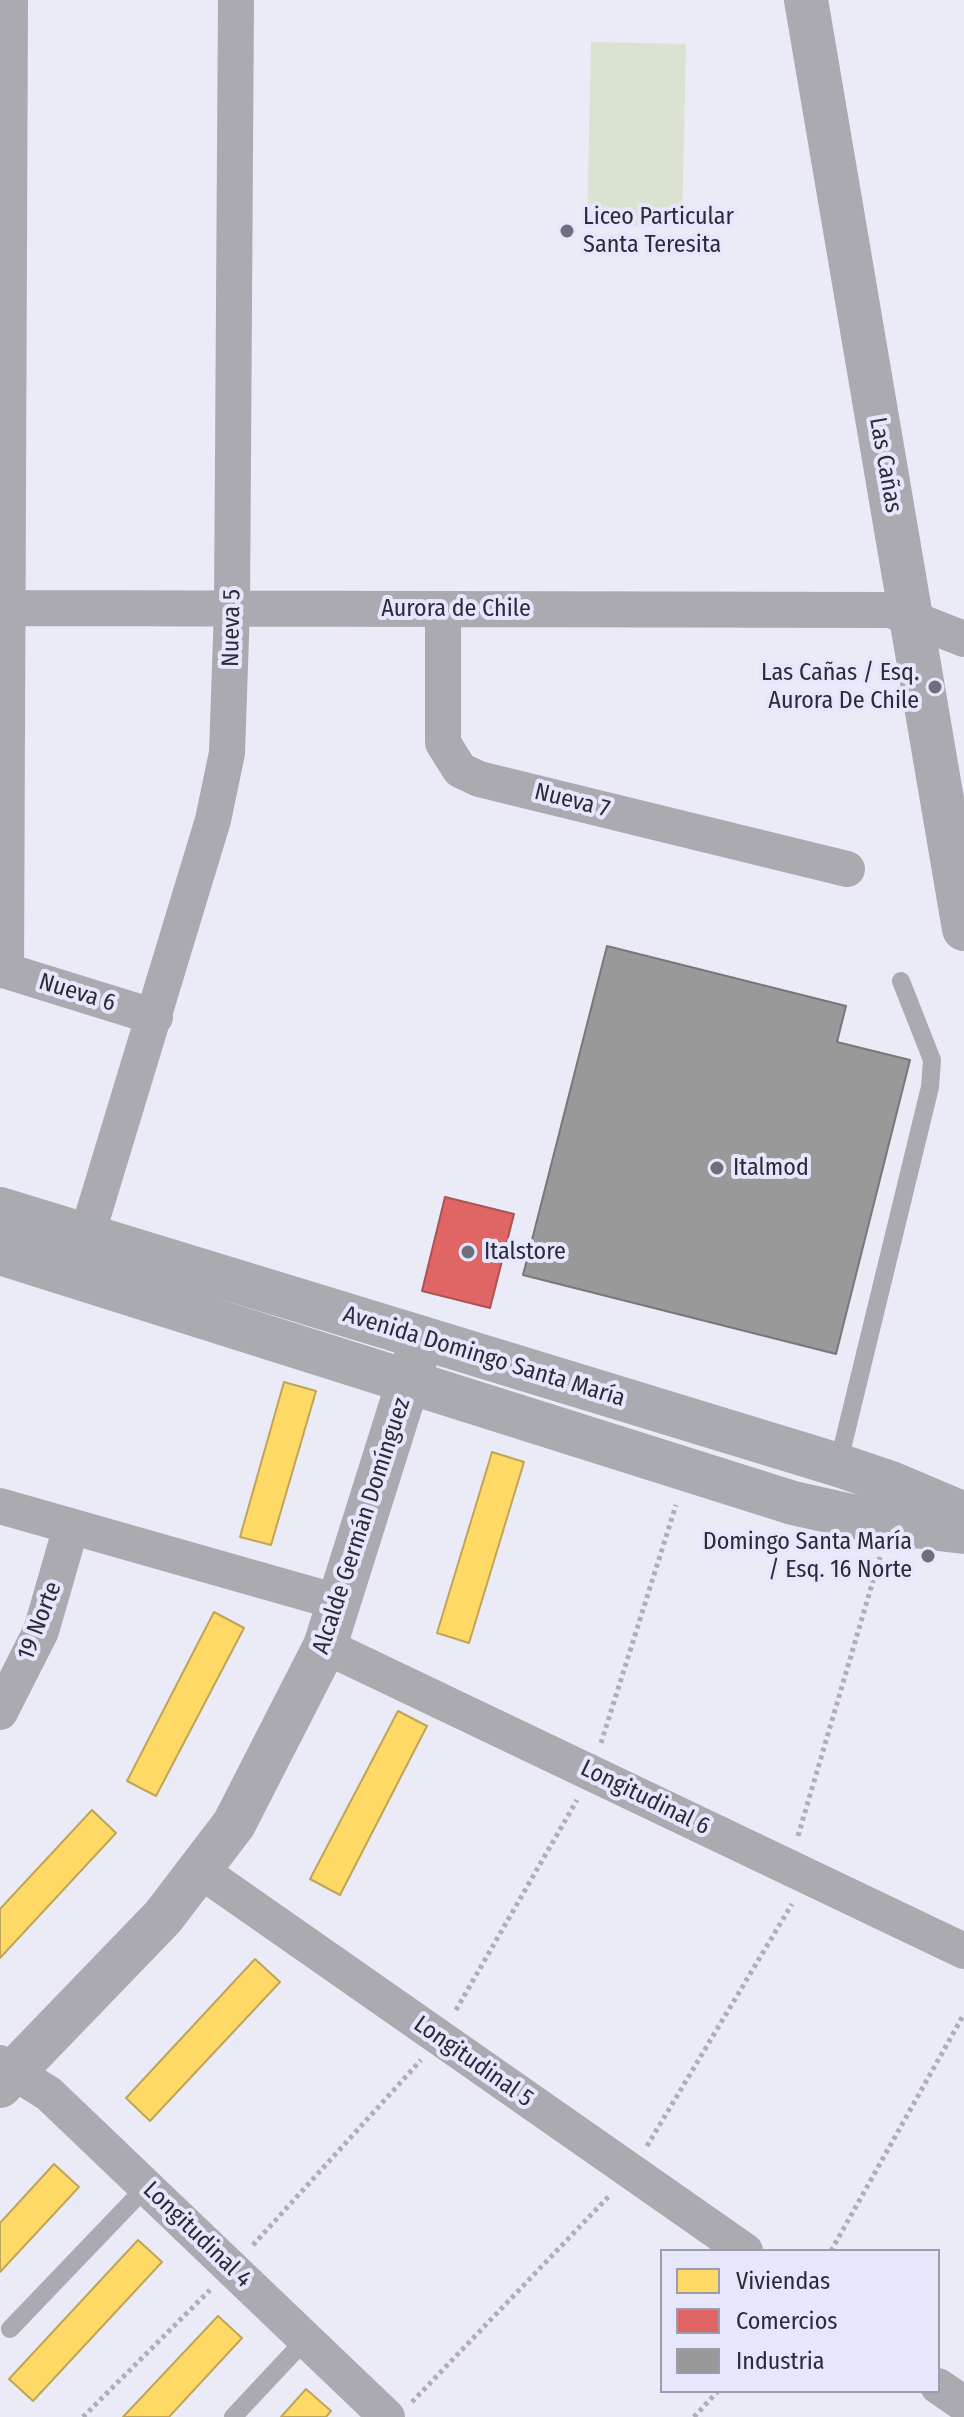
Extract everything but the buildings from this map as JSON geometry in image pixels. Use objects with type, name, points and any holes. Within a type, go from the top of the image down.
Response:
[{"type":"main road","name":"Avenida Domingo Santa María","points":[[0,1209],[838,1465],[891,1483],[964,1514]]},
{"type":"main road","name":"Avenida Domingo Santa María","points":[[0,1253],[410,1379],[793,1503],[878,1522],[964,1532]]},
{"type":"street","points":[[3,970],[10,0]]},
{"type":"street","name":"Nueva 5","points":[[87,1235],[222,787],[229,727],[232,608],[236,0]]},
{"type":"street","name":"Las Cañas","points":[[806,0],[964,929]]},
{"type":"street","name":"Aurora de Chile","points":[[4,608],[890,610],[964,639]]},
{"type":"street","name":"Nueva 7","points":[[443,609],[443,743],[460,770],[479,779],[847,869]]},
{"type":"street","name":"Nueva 6","points":[[3,970],[155,1017]]},
{"type":"street","name":"Alcalde Germán Domínguez","points":[[5,2073],[163,1917],[234,1824],[270,1760],[325,1646],[422,1338]]},
{"type":"street","points":[[0,1506],[341,1603]]},
{"type":"street","name":"19 Norte","points":[[0,1712],[41,1631],[71,1527]]},
{"type":"street","name":"Longitudinal 6","points":[[325,1646],[964,1951]]},
{"type":"street","name":"Longitudinal 5","points":[[201,1871],[742,2249]]},
{"type":"street","name":"Longitudinal 4","points":[[5,2073],[49,2094],[387,2417]]},
{"type":"street","points":[[940,2387],[964,2404]]},
{"type":"lane","points":[[838,1465],[930,1087],[932,1060],[901,981]]},
{"type":"lane","points":[[10,2329],[147,2186]]},
{"type":"lane","points":[[233,2417],[306,2339]]},
{"type":"path","points":[[83,2417],[232,2268],[440,2039],[592,1773],[687,1469]]},
{"type":"path","points":[[789,1867],[880,1555],[878,1522]]},
{"type":"path","points":[[832,2249],[964,2014]]},
{"type":"path","points":[[694,2417],[716,2393]]},
{"type":"green space","points":[[591,42],[686,44],[682,227],[587,224]]},
{"type":"place","name":"Liceo Particular Santa Teresita","points":[[567,231]]},
{"type":"place","name":"Las Cañas / Esq. Aurora De Chile","points":[[935,687]]},
{"type":"place","name":"Italmod","points":[[717,1168]]},
{"type":"place","name":"Italstore","points":[[468,1252]]},
{"type":"place","name":"Domingo Santa María / Esq. 16 Norte","points":[[928,1556]]}]
